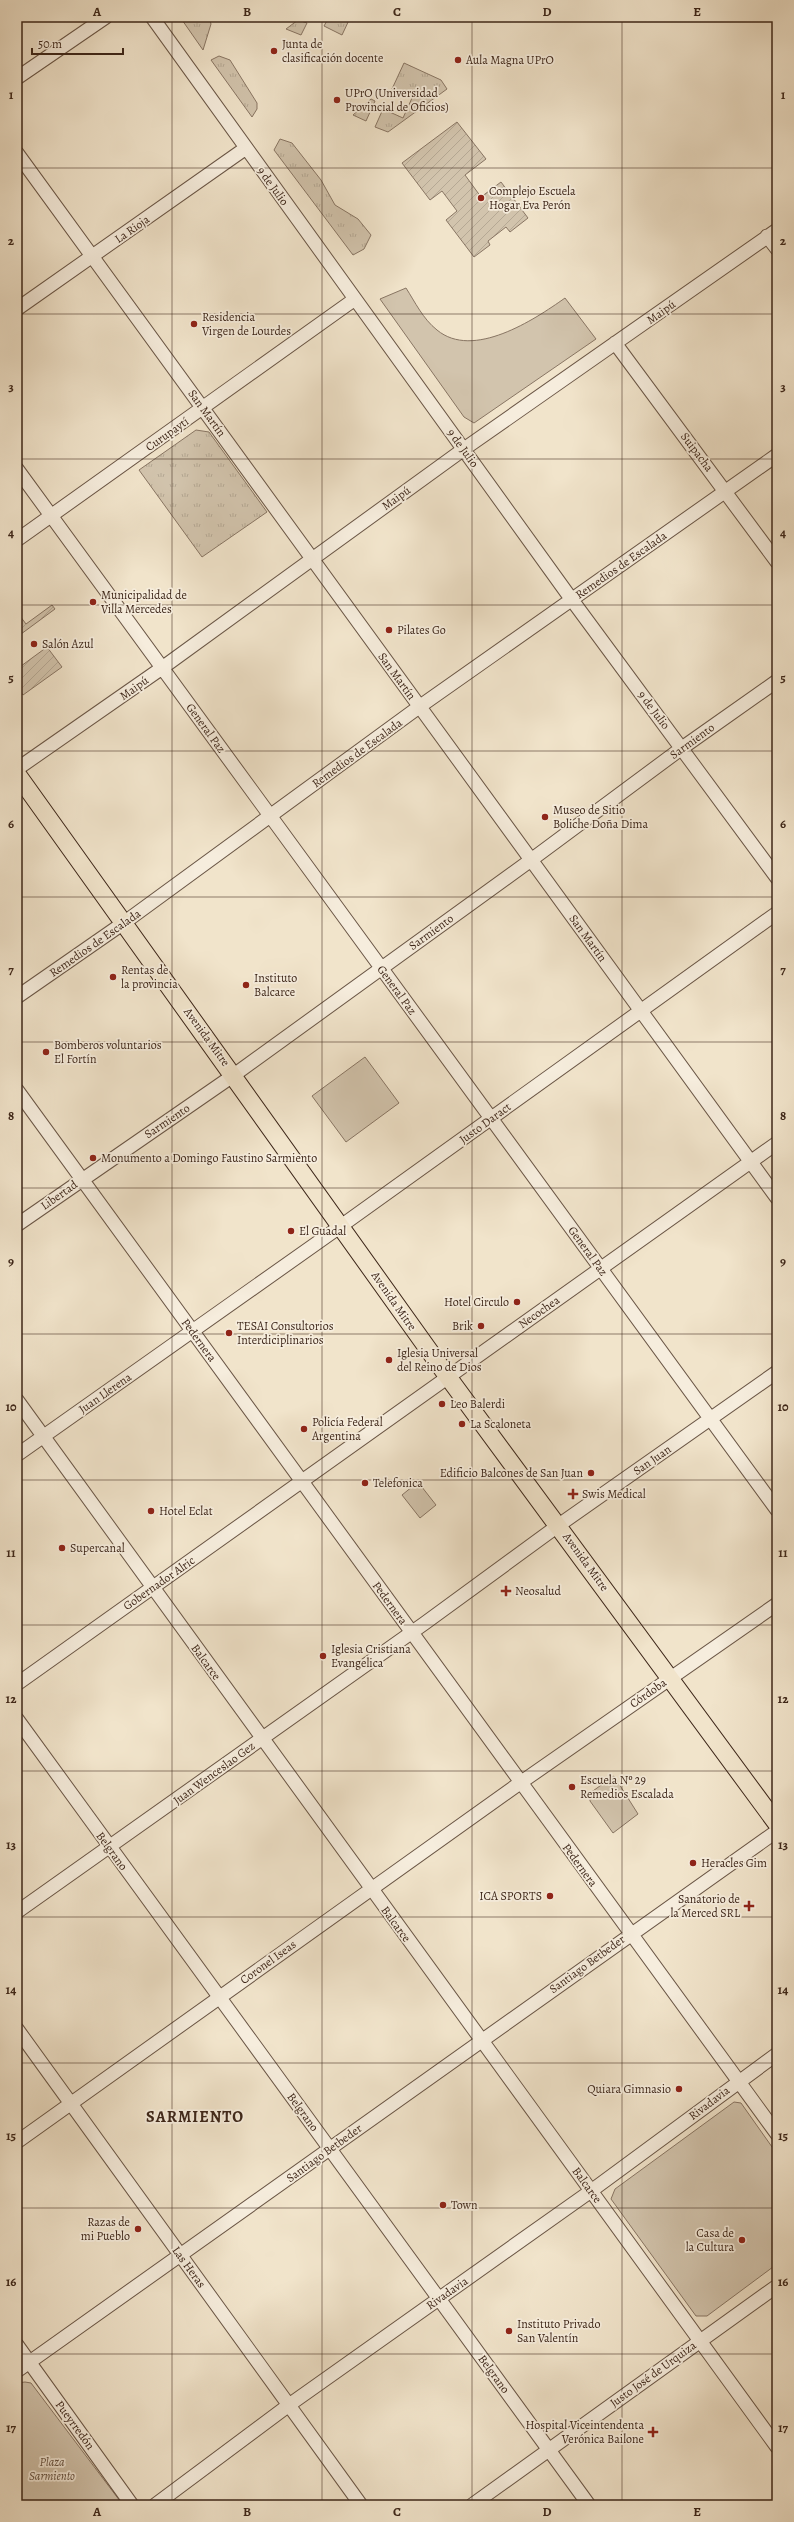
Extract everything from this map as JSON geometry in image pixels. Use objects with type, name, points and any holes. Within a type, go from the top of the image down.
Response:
[{"type":"main road","name":"Avenida Mitre","points":[[17,774],[125,922],[448,1377],[559,1525],[669,1679],[777,1824]]},
{"type":"street","points":[[17,78],[106,17]]},
{"type":"street","name":"9 de Julio","points":[[152,17],[189,66],[246,148],[572,600],[777,878]]},
{"type":"street","name":"La Rioja","points":[[17,309],[246,148]]},
{"type":"street","name":"San Martín","points":[[17,153],[313,559],[419,708],[532,860],[777,1198]]},
{"type":"street","points":[[772,233],[777,249]]},
{"type":"street","name":"Maipú","points":[[17,769],[162,668],[464,449],[772,233]]},
{"type":"street","name":"Curupaytí","points":[[17,540],[204,409],[355,299]]},
{"type":"street","name":"Suipacha","points":[[615,343],[726,491],[777,562]]},
{"type":"street","name":"Remedios de Escalada","points":[[17,997],[125,922],[419,708],[777,455]]},
{"type":"street","name":"General Paz","points":[[17,469],[777,1510]]},
{"type":"street","name":"Sarmiento","points":[[82,1180],[234,1075],[532,860],[682,748],[777,681]]},
{"type":"street","name":"Justo Daract","points":[[192,1331],[491,1119],[777,913]]},
{"type":"street","name":"Pedernera","points":[[17,1090],[777,2134]]},
{"type":"street","name":"Necochea","points":[[301,1482],[777,1143]]},
{"type":"street","name":"Libertad","points":[[17,1225],[82,1180]]},
{"type":"street","name":"Juan Llerena","points":[[17,1455],[192,1331]]},
{"type":"street","name":"San Juan","points":[[411,1632],[559,1525],[777,1372]]},
{"type":"street","name":"Balcarce","points":[[17,1400],[370,1889],[701,2340],[777,2447]]},
{"type":"street","name":"Gobernador Alric","points":[[17,1684],[301,1482]]},
{"type":"street","name":"Córdoba","points":[[520,1783],[777,1604]]},
{"type":"street","name":"Juan Wenceslao Gez","points":[[17,1912],[411,1632]]},
{"type":"street","name":"Belgrano","points":[[17,1719],[109,1848],[589,2505]]},
{"type":"street","name":"Coronel Iseas","points":[[17,2142],[218,1997],[520,1783]]},
{"type":"street","name":"Santiago Betbeder","points":[[17,2371],[330,2150],[630,1933],[777,1831]]},
{"type":"street","name":"Las Heras","points":[[17,2029],[361,2505]]},
{"type":"street","name":"Rivadavia","points":[[155,2505],[289,2405],[591,2191],[777,2054]]},
{"type":"street","name":"Justo José de Urquiza","points":[[472,2505],[777,2286]]},
{"type":"street","name":"Pueyrredón","points":[[17,2346],[132,2505]]},
{"type":"green space","points":[[180,17],[209,17],[211,24],[203,50]]},
{"type":"green space","points":[[329,17],[350,18],[342,35],[324,26]]},
{"type":"green space","points":[[298,20],[307,23],[301,35],[286,29]]},
{"type":"green space","points":[[219,56],[230,60],[257,103],[257,109],[252,117],[211,60]]},
{"type":"green space","points":[[404,63],[441,80],[447,89],[388,132],[375,127],[383,109],[403,118],[412,98],[392,89]]},
{"type":"green space","points":[[371,99],[375,101],[366,121],[353,115]]},
{"type":"green space","points":[[457,122],[486,159],[465,175],[481,197],[501,182],[528,218],[510,232],[506,227],[488,241],[490,245],[474,257],[446,220],[457,211],[442,191],[430,200],[402,163]]},
{"type":"green space","points":[[280,139],[292,143],[321,180],[335,205],[358,219],[371,235],[364,249],[353,255],[274,150]]},
{"type":"green space","points":[[406,288],[432,326],[452,338],[468,341],[485,339],[503,334],[520,326],[565,298],[596,339],[474,423],[464,417],[380,299]]},
{"type":"green space","points":[[196,430],[209,432],[267,512],[202,557],[139,470]]},
{"type":"green space","points":[[52,605],[55,609],[17,637],[17,612],[26,624]]},
{"type":"green space","points":[[47,647],[62,667],[23,695],[17,687],[17,669]]},
{"type":"green space","points":[[365,1057],[399,1103],[346,1142],[312,1096]]},
{"type":"green space","points":[[418,1482],[436,1505],[420,1518],[402,1495]]},
{"type":"green space","points":[[614,1776],[638,1814],[613,1833],[590,1801],[590,1793]]},
{"type":"green space","points":[[734,2102],[741,2103],[777,2154],[777,2264],[707,2316],[696,2316],[611,2199],[615,2189]]},
{"type":"green space","name":"Plaza Sarmiento","points":[[17,2383],[31,2383],[123,2505],[17,2505]]},
{"type":"place","name":"Junta de clasificación docente","points":[[274,51]]},
{"type":"place","name":"Aula Magna UPrO","points":[[458,60]]},
{"type":"place","name":"UPrO (Universidad Provincial de Oficios)","points":[[337,100]]},
{"type":"place","name":"Complejo Escuela Hogar Eva Perón","points":[[481,198]]},
{"type":"place","name":"Residencia Virgen de Lourdes","points":[[194,324]]},
{"type":"place","name":"Municipalidad de Villa Mercedes","points":[[93,602]]},
{"type":"place","name":"Pilates Go","points":[[389,630]]},
{"type":"place","name":"Salón Azul","points":[[34,644]]},
{"type":"place","name":"Museo de Sitio Boliche Doña Dima","points":[[545,817]]},
{"type":"place","name":"Rentas de la provincia","points":[[113,977]]},
{"type":"place","name":"Instituto Balcarce","points":[[246,985]]},
{"type":"place","name":"Bomberos voluntarios El Fortín","points":[[46,1052]]},
{"type":"place","name":"Monumento a Domingo Faustino Sarmiento","points":[[93,1158]]},
{"type":"place","name":"El Guadal","points":[[291,1231]]},
{"type":"place","name":"Hotel Circulo","points":[[517,1302]]},
{"type":"place","name":"Brik","points":[[481,1326]]},
{"type":"place","name":"TESAI Consultorios Interdiciplinarios","points":[[229,1333]]},
{"type":"place","name":"Iglesia Universal del Reino de Dios","points":[[389,1360]]},
{"type":"place","name":"Leo Balerdi","points":[[442,1404]]},
{"type":"place","name":"La Scaloneta","points":[[462,1424]]},
{"type":"place","name":"Policía Federal Argentina","points":[[304,1429]]},
{"type":"place","name":"Edificio Balcones de San Juan","points":[[591,1473]]},
{"type":"place","name":"Telefonica","points":[[365,1483]]},
{"type":"place","name":"Swis Medical","points":[[573,1494]]},
{"type":"place","name":"Hotel Eclat","points":[[151,1511]]},
{"type":"place","name":"Supercanal","points":[[62,1548]]},
{"type":"place","name":"Neosalud","points":[[506,1591]]},
{"type":"place","name":"Iglesia Cristiana Evangelica","points":[[323,1656]]},
{"type":"place","name":"Escuela Nº 29 Remedios Escalada","points":[[572,1787]]},
{"type":"place","name":"Heracles Gim","points":[[693,1863]]},
{"type":"place","name":"ICA SPORTS","points":[[550,1896]]},
{"type":"place","name":"Sanatorio de la Merced SRL","points":[[749,1906]]},
{"type":"place","name":"Quiara Gimnasio","points":[[679,2089]]},
{"type":"place","name":"Town","points":[[443,2205]]},
{"type":"place","name":"Razas de mi Pueblo","points":[[138,2229]]},
{"type":"place","name":"Casa de la Cultura","points":[[742,2240]]},
{"type":"place","name":"Instituto Privado San Valentín","points":[[509,2331]]},
{"type":"place","name":"Hospital Viceintendenta Verónica Bailone","points":[[653,2432]]},
{"type":"district","name":"SARMIENTO","points":[[195,2116]]}]
